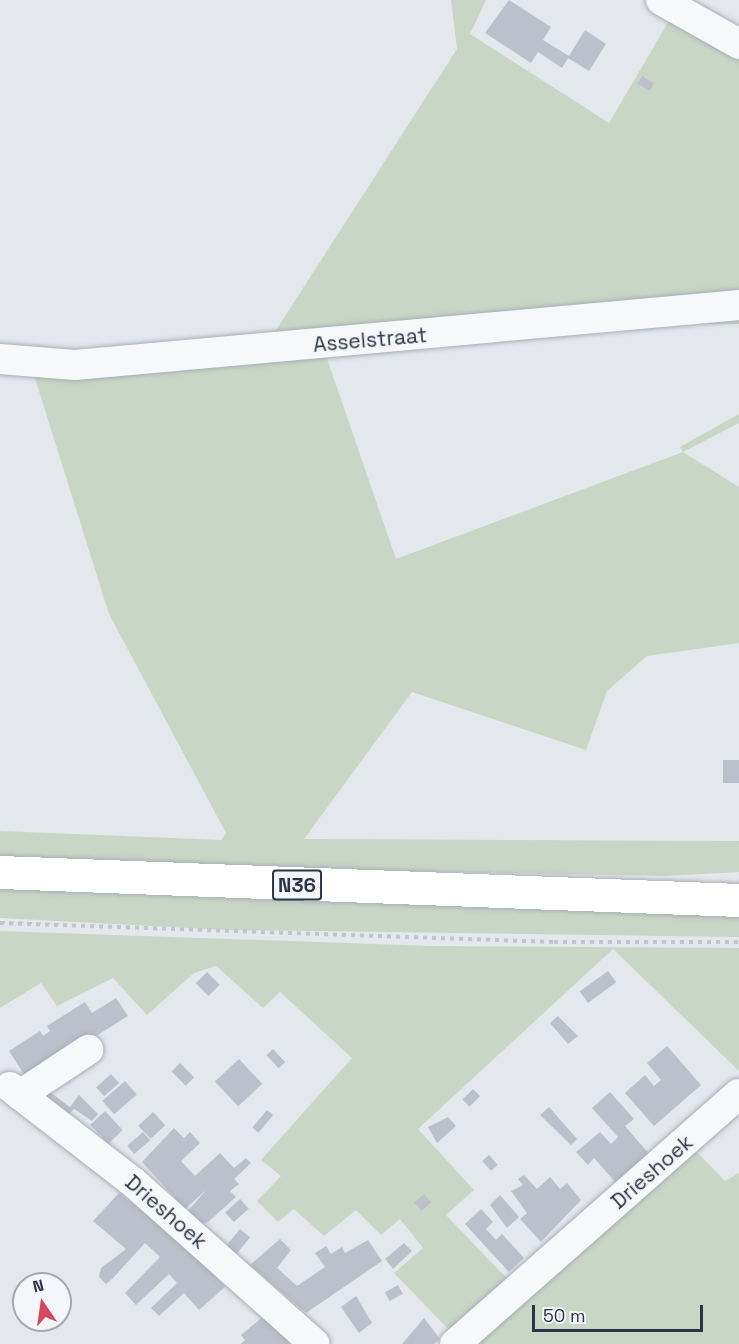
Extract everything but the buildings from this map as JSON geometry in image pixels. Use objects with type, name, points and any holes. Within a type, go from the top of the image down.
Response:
[{"type":"main road","name":"N36","points":[[0,873],[594,892],[739,900]]},
{"type":"main road","name":"N36","points":[[594,892],[739,881]]},
{"type":"street","points":[[661,0],[739,44]]},
{"type":"street","name":"Asselstraat","points":[[0,359],[75,365],[739,305]]},
{"type":"street","name":"Drieshoek","points":[[88,1050],[15,1091],[134,1183],[315,1344]]},
{"type":"street","name":"Drieshoek","points":[[455,1344],[739,1094]]},
{"type":"path","points":[[0,923],[519,941],[739,942]]},
{"type":"green space","points":[[451,0],[486,0],[470,34],[609,123],[673,14],[739,51],[739,297],[269,341],[457,49]]},
{"type":"green space","points":[[334,312],[739,312],[739,324],[334,324]]},
{"type":"green space","points":[[324,350],[396,559],[683,452],[739,487],[739,643],[647,656],[607,691],[586,750],[412,692],[304,839],[739,841],[739,872],[665,876],[255,868],[0,857],[0,831],[221,840],[226,833],[109,614],[33,372]]},
{"type":"green space","points":[[739,414],[739,423],[683,452],[680,447]]},
{"type":"green space","points":[[0,886],[739,910],[739,937],[227,930],[0,918]]},
{"type":"green space","points":[[0,931],[432,946],[739,948],[739,1071],[613,949],[418,1129],[474,1190],[446,1215],[513,1285],[454,1335],[394,1273],[423,1248],[400,1219],[381,1235],[356,1210],[324,1236],[294,1209],[278,1222],[257,1201],[281,1176],[261,1160],[352,1058],[280,992],[263,1008],[216,966],[194,973],[147,1015],[113,978],[57,1006],[41,983],[0,1008]]},
{"type":"green space","points":[[692,1147],[725,1181],[739,1173],[739,1344],[467,1344]]}]
